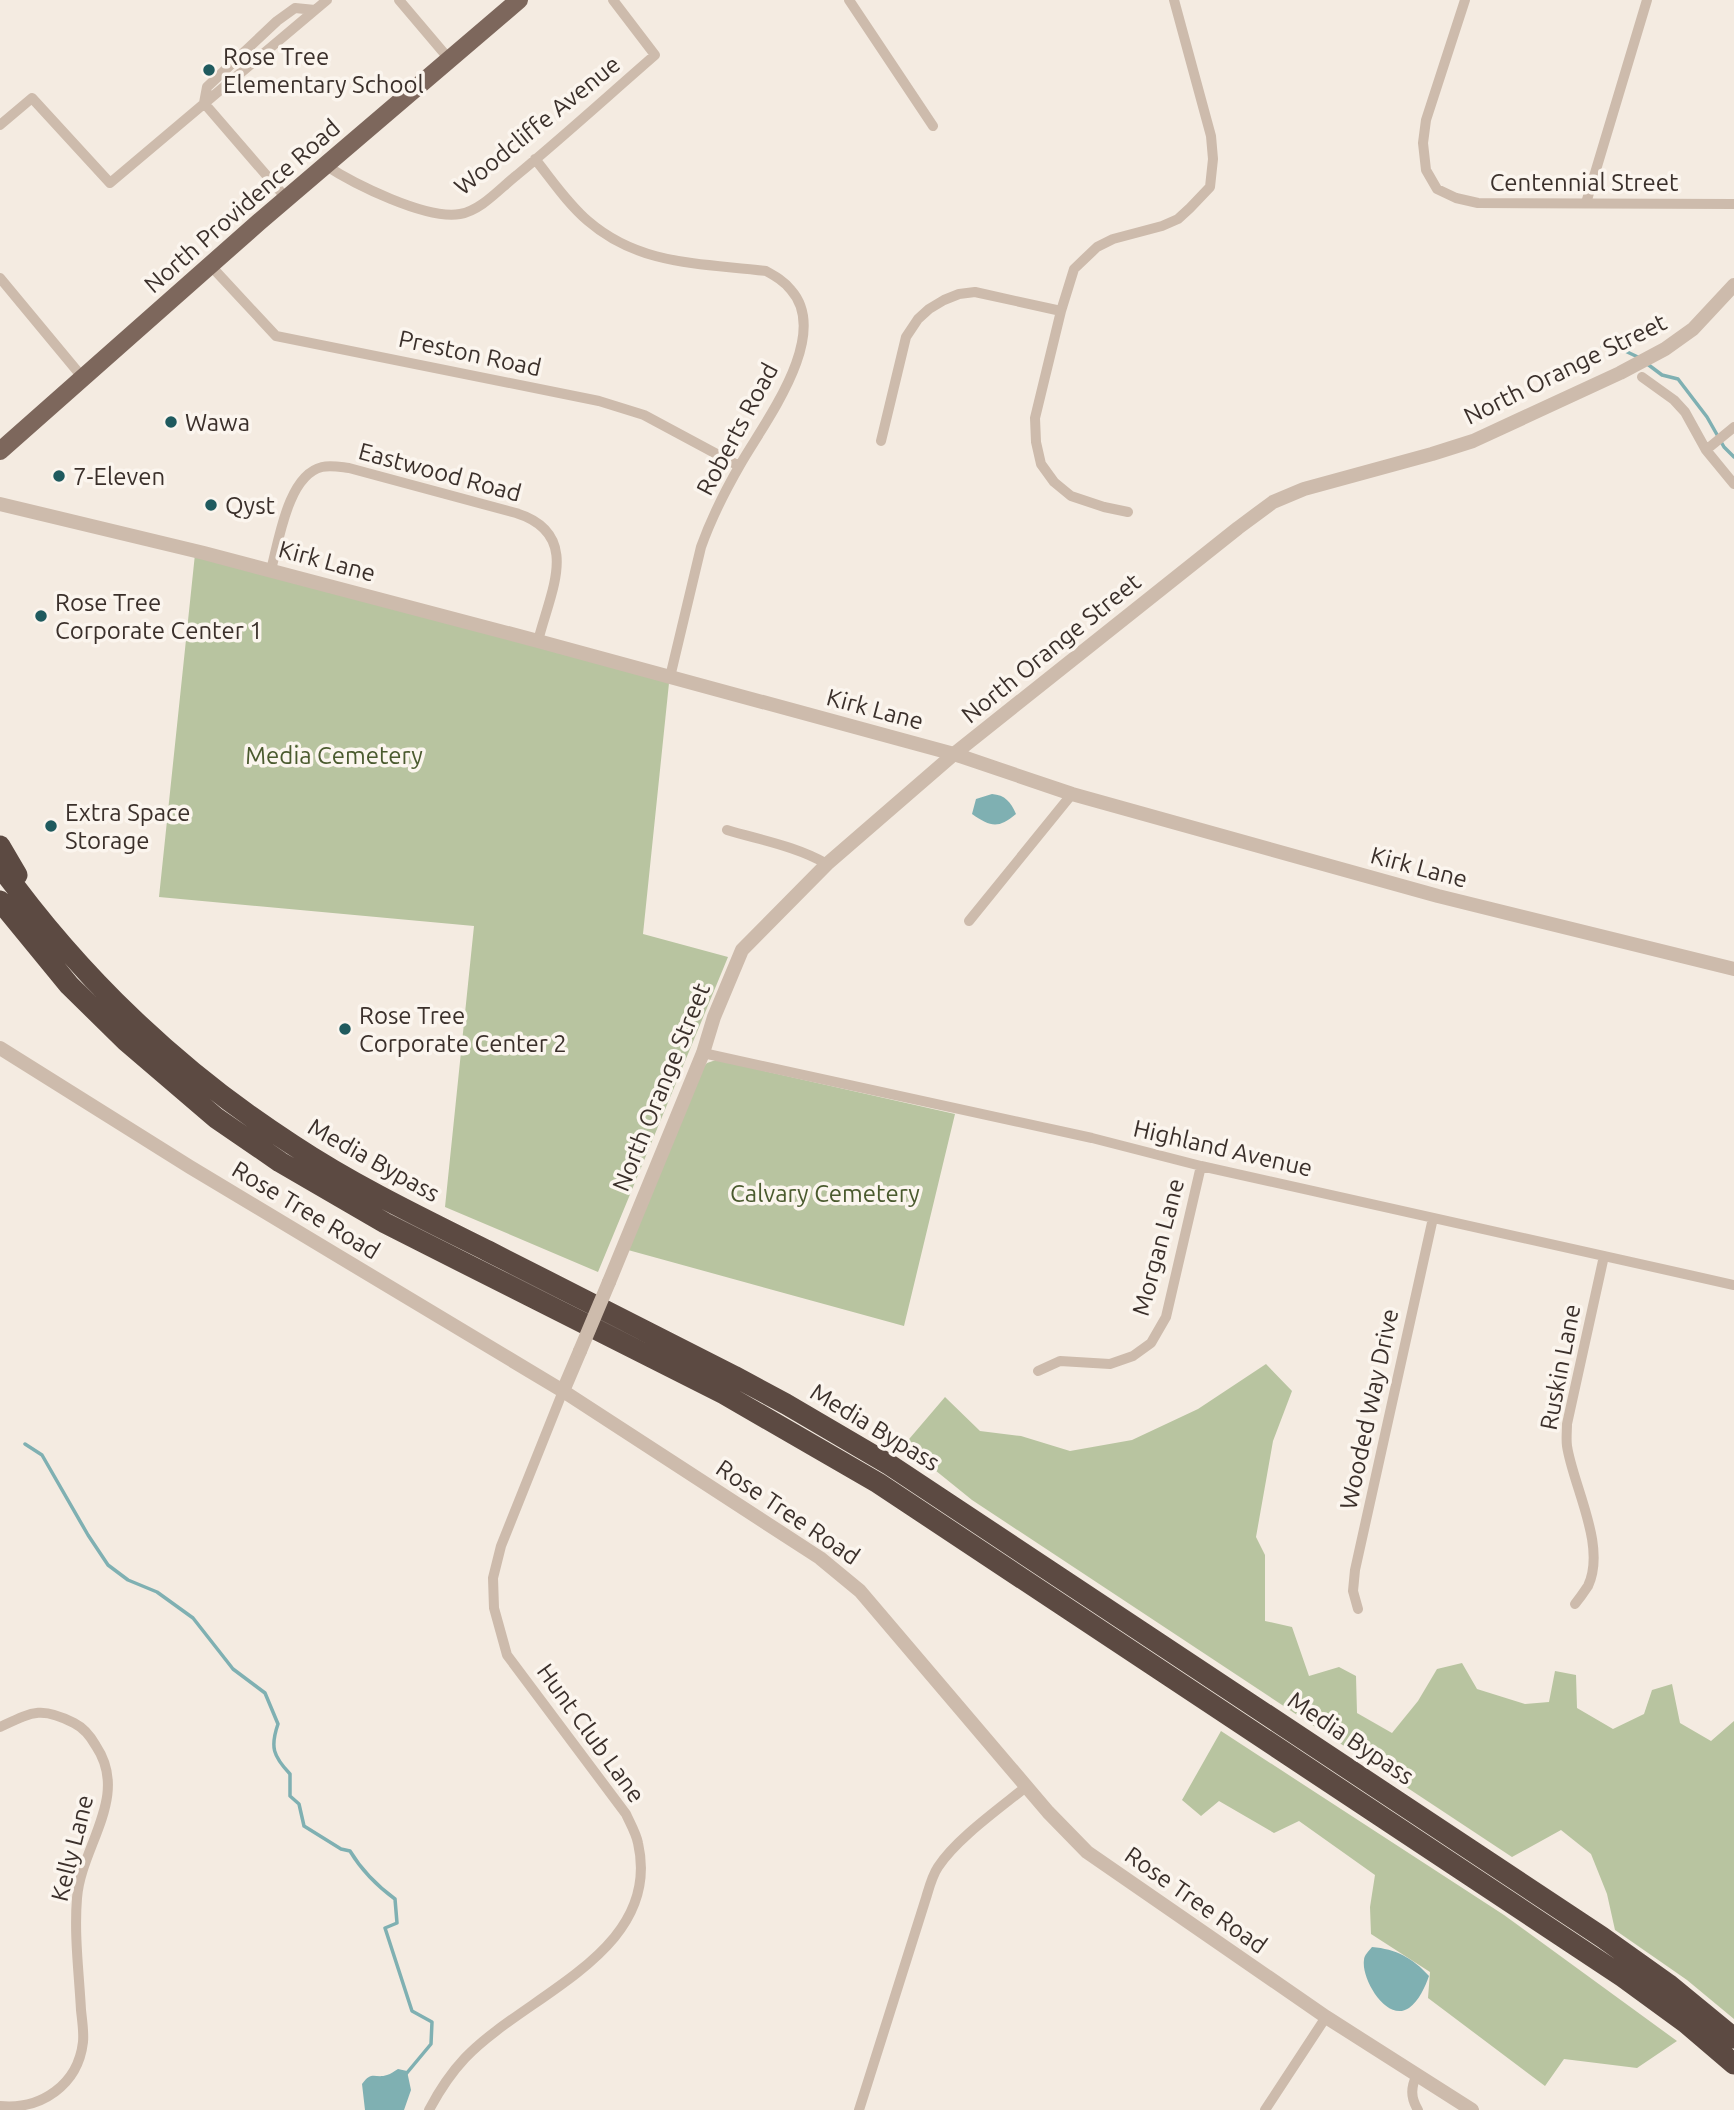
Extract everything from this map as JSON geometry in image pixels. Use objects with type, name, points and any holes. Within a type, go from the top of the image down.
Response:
[{"type":"highway","points":[[0,846],[60,942]]},
{"type":"highway","name":"Media Bypass","points":[[0,866],[60,942],[112,998],[169,1051],[229,1100],[292,1144],[395,1204],[775,1398],[890,1465],[1602,1937],[1668,1983],[1734,2038]]},
{"type":"highway","name":"Media Bypass","points":[[0,901],[44,956],[97,1013],[155,1068],[216,1118],[314,1184],[385,1223],[734,1400],[827,1452],[928,1514],[1623,1977],[1686,2023],[1734,2064]]},
{"type":"highway","points":[[0,921],[97,1013]]},
{"type":"main road","name":"North Providence Road","points":[[0,451],[286,198],[519,0]]},
{"type":"street","points":[[0,125],[32,98],[110,183],[327,0]]},
{"type":"street","points":[[399,0],[449,59]]},
{"type":"street","name":"Woodcliffe Avenue","points":[[325,165],[373,192],[423,209],[456,215],[469,212],[656,55],[613,0]]},
{"type":"street","points":[[849,0],[933,126]]},
{"type":"street","points":[[1128,512],[1071,496],[1054,482],[1041,464],[1036,442],[1035,418],[1074,269],[1091,252],[1113,239],[1178,219],[1210,187],[1213,159],[1211,136],[1174,0]]},
{"type":"street","name":"Centennial Street","points":[[1465,0],[1426,120],[1423,143],[1426,170],[1437,189],[1456,198],[1478,203],[1734,204]]},
{"type":"street","points":[[1586,203],[1647,0]]},
{"type":"street","points":[[204,103],[286,198]]},
{"type":"street","name":"Roberts Road","points":[[535,159],[586,219],[627,247],[660,258],[766,271],[793,292],[802,310],[802,342],[787,388],[739,466],[708,527],[670,677]]},
{"type":"street","name":"Preston Road","points":[[210,265],[276,336],[598,401],[644,415],[739,466]]},
{"type":"street","points":[[0,278],[83,379]]},
{"type":"street","name":"North Orange Street","points":[[563,1391],[703,1053],[714,1017],[742,950],[827,864],[954,754],[1273,502],[1304,489],[1473,441],[1620,373],[1665,349],[1693,329],[1734,285]]},
{"type":"street","points":[[881,441],[906,337],[918,319],[929,309],[959,294],[975,292],[1061,311]]},
{"type":"street","points":[[1642,377],[1675,400],[1711,447],[1734,484]]},
{"type":"street","points":[[1711,447],[1732,429]]},
{"type":"street","name":"Eastwood Road","points":[[271,570],[297,485],[308,473],[321,467],[349,468],[524,516],[548,530],[557,548],[557,568],[538,641]]},
{"type":"street","name":"Kirk Lane","points":[[0,504],[271,570],[954,754],[1072,794],[1438,897],[1734,969]]},
{"type":"street","points":[[969,921],[1072,794]]},
{"type":"street","points":[[727,830],[797,850],[827,864]]},
{"type":"street","name":"Rose Tree Road","points":[[0,1048],[190,1167],[563,1391],[820,1558],[860,1591],[1048,1812],[1087,1852],[1326,2017],[1472,2110]]},
{"type":"street","name":"Highland Avenue","points":[[703,1053],[1092,1138],[1200,1166],[1734,1285]]},
{"type":"street","name":"Morgan Lane","points":[[1038,1371],[1060,1361],[1110,1364],[1133,1356],[1151,1343],[1166,1317],[1200,1166]]},
{"type":"street","name":"Wooded Way Drive","points":[[1358,1609],[1353,1591],[1355,1570],[1433,1218]]},
{"type":"street","name":"Ruskin Lane","points":[[1575,1604],[1588,1585],[1593,1566],[1592,1540],[1566,1444],[1567,1424],[1604,1256]]},
{"type":"street","name":"Hunt Club Lane","points":[[429,2110],[442,2085],[466,2056],[603,1952],[623,1928],[635,1906],[641,1873],[638,1842],[625,1814],[507,1655],[494,1608],[493,1578],[501,1546],[563,1391]]},
{"type":"street","name":"Kelly Lane","points":[[0,1727],[38,1711],[60,1716],[79,1725],[92,1739],[103,1756],[109,1775],[108,1799],[77,1895],[83,2043],[76,2066],[60,2088],[40,2102],[16,2108],[0,2106]]},
{"type":"street","points":[[859,2110],[937,1868],[984,1821],[1027,1786]]},
{"type":"street","points":[[1265,2110],[1326,2017]]},
{"type":"street","points":[[1417,2074],[1411,2087],[1418,2110]]},
{"type":"green space","name":"Media Cemetery","points":[[195,554],[669,683],[643,934],[728,957],[598,1272],[445,1207],[474,926],[159,897]]},
{"type":"green space","name":"Calvary Cemetery","points":[[716,1060],[955,1114],[904,1326],[628,1250],[702,1069],[707,1063]]},
{"type":"green space","points":[[1266,1364],[1292,1391],[1273,1441],[1256,1537],[1265,1555],[1265,1621],[1292,1627],[1309,1676],[1339,1667],[1356,1676],[1357,1713],[1392,1733],[1418,1701],[1437,1669],[1462,1663],[1477,1689],[1525,1704],[1549,1702],[1555,1671],[1576,1675],[1577,1708],[1613,1729],[1644,1714],[1652,1690],[1672,1684],[1680,1723],[1711,1741],[1734,1721],[1734,2019],[1687,1980],[1615,1930],[1607,1894],[1591,1854],[1561,1830],[1512,1857],[972,1500],[904,1445],[945,1397],[980,1431],[1021,1436],[1070,1451],[1132,1440],[1198,1409]]},
{"type":"green space","points":[[1221,1731],[1504,1915],[1677,2041],[1637,2068],[1564,2059],[1545,2086],[1428,1998],[1430,1972],[1371,1934],[1370,1907],[1375,1875],[1299,1821],[1274,1833],[1219,1801],[1201,1816],[1182,1800]]},
{"type":"water","points":[[992,794],[1007,800],[1016,814],[999,824],[990,824],[972,814],[976,799]]},
{"type":"water","points":[[1372,1947],[1403,1956],[1417,1964],[1429,1976],[1419,1998],[1409,2008],[1392,2010],[1377,1997],[1364,1968],[1364,1960]]},
{"type":"water","points":[[398,2069],[407,2071],[411,2090],[404,2110],[365,2110],[362,2084],[365,2080],[371,2076],[387,2075]]},
{"type":"waterway","points":[[1602,346],[1623,350],[1640,358]]},
{"type":"waterway","points":[[1646,363],[1662,375],[1678,379],[1707,417],[1724,447],[1734,457]]},
{"type":"waterway","points":[[25,1444],[42,1455],[108,1565],[128,1580],[157,1592],[193,1618],[233,1669],[265,1693],[278,1724],[274,1739],[275,1751],[290,1774],[290,1796],[299,1804],[304,1826],[341,1849],[350,1851],[370,1877],[395,1899],[397,1923],[385,1928],[412,2011],[432,2022],[431,2044],[406,2074]]},
{"type":"place","name":"Rose Tree Elementary School","points":[[209,70]]},
{"type":"place","name":"Wawa","points":[[171,422]]},
{"type":"place","name":"7-Eleven","points":[[59,476]]},
{"type":"place","name":"Qyst","points":[[211,505]]},
{"type":"place","name":"Rose Tree Corporate Center 1","points":[[41,616]]},
{"type":"place","name":"Extra Space Storage","points":[[51,826]]},
{"type":"place","name":"Rose Tree Corporate Center 2","points":[[345,1029]]}]
